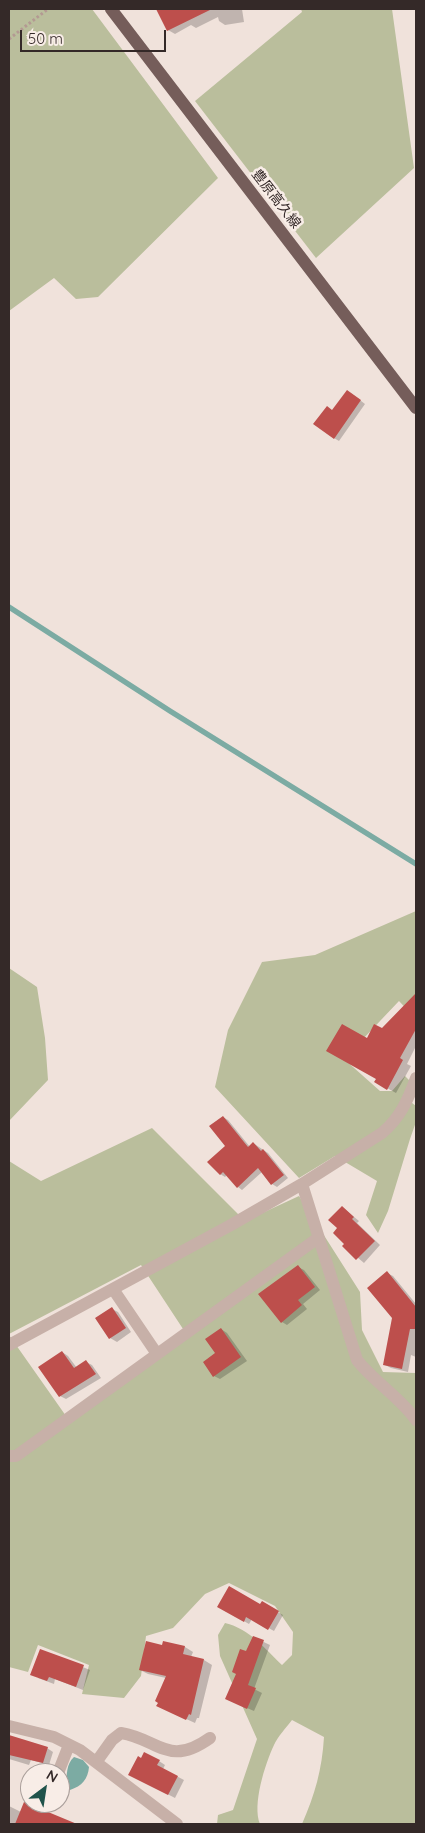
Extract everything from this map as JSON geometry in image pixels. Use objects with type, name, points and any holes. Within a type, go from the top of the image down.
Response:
[{"type":"main road","name":"豊原高久線","points":[[111,9],[416,408]]},
{"type":"street","points":[[9,1345],[302,1184],[382,1133],[392,1124],[407,1103],[416,1078]]},
{"type":"street","points":[[302,1184],[357,1360],[365,1370],[404,1405],[416,1420]]},
{"type":"street","points":[[9,1456],[16,1456],[318,1238]]},
{"type":"street","points":[[113,1288],[157,1354]]},
{"type":"street","points":[[9,1726],[54,1737],[69,1745],[100,1764],[177,1824]]},
{"type":"street","points":[[100,1764],[112,1740],[121,1733],[130,1734],[162,1750],[179,1751],[196,1747],[210,1738]]},
{"type":"street","points":[[62,1763],[69,1745]]},
{"type":"path","points":[[9,39],[48,9]]},
{"type":"green space","points":[[9,9],[92,9],[218,178],[98,297],[76,299],[54,278],[9,311]]},
{"type":"green space","points":[[301,9],[392,9],[414,168],[316,258],[195,101],[302,12]]},
{"type":"green space","points":[[416,911],[416,1019],[399,1001],[344,1059],[380,1091],[392,1091],[405,1076],[410,1081],[403,1096],[416,1106],[416,1122],[388,1211],[378,1233],[366,1215],[377,1181],[335,1156],[299,1178],[215,1087],[228,1030],[262,962],[315,955]]},
{"type":"green space","points":[[9,968],[37,987],[45,1038],[48,1080],[9,1121]]},
{"type":"green space","points":[[152,1128],[245,1221],[299,1196],[360,1292],[362,1330],[383,1372],[416,1373],[416,1824],[302,1824],[317,1782],[322,1760],[324,1737],[292,1720],[280,1735],[270,1753],[259,1796],[258,1816],[260,1824],[217,1824],[218,1815],[233,1810],[257,1739],[220,1656],[218,1635],[225,1623],[249,1634],[282,1665],[292,1655],[293,1632],[275,1606],[229,1583],[205,1594],[173,1628],[146,1636],[141,1676],[124,1698],[82,1694],[89,1665],[38,1645],[28,1672],[9,1667],[9,1335],[66,1416],[187,1335],[141,1265],[9,1334],[9,1161],[41,1181]]},
{"type":"water","points":[[74,1757],[83,1760],[89,1767],[84,1782],[70,1790],[70,1763]]},
{"type":"building","points":[[156,9],[212,9],[167,31]]},
{"type":"building","points":[[347,390],[361,400],[334,439],[313,424],[327,406],[332,410]]},
{"type":"building","points":[[416,993],[416,1029],[400,1058],[403,1060],[387,1090],[374,1082],[376,1079],[326,1051],[342,1024],[367,1038],[374,1024],[382,1028]]},
{"type":"building","points":[[223,1116],[248,1147],[253,1142],[261,1151],[263,1149],[284,1175],[271,1185],[258,1168],[237,1188],[223,1172],[220,1175],[207,1162],[225,1146],[209,1126]]},
{"type":"building","points":[[342,1206],[354,1217],[352,1219],[375,1241],[356,1260],[342,1246],[344,1244],[333,1233],[337,1228],[328,1220]]},
{"type":"building","points":[[298,1265],[315,1287],[298,1300],[302,1305],[281,1323],[258,1294]]},
{"type":"building","points":[[387,1271],[416,1307],[416,1329],[410,1329],[402,1369],[383,1365],[392,1318],[367,1288]]},
{"type":"building","points":[[112,1307],[126,1328],[109,1339],[95,1318]]},
{"type":"building","points":[[221,1328],[241,1357],[213,1377],[203,1362],[215,1353],[205,1339]]},
{"type":"building","points":[[62,1351],[74,1368],[86,1360],[96,1374],[59,1397],[38,1367]]},
{"type":"building","points":[[229,1586],[260,1604],[262,1601],[279,1611],[268,1630],[246,1617],[244,1622],[217,1607]]},
{"type":"building","points":[[253,1636],[264,1640],[248,1685],[256,1688],[247,1709],[225,1699],[236,1674],[232,1672],[240,1649],[246,1651]]},
{"type":"building","points":[[146,1641],[162,1645],[163,1641],[185,1646],[183,1654],[204,1659],[191,1715],[189,1714],[186,1720],[156,1706],[158,1703],[155,1701],[166,1676],[139,1670]]},
{"type":"building","points":[[40,1649],[84,1665],[76,1687],[49,1677],[47,1681],[30,1675]]},
{"type":"building","points":[[9,1735],[48,1747],[43,1763],[9,1755]]},
{"type":"building","points":[[144,1752],[160,1760],[157,1765],[178,1776],[168,1795],[128,1775],[138,1756],[141,1758]]},
{"type":"building","points":[[20,1812],[50,1813],[77,1824],[15,1824]]},
{"type":"waterway","points":[[9,607],[170,711],[416,864]]}]
